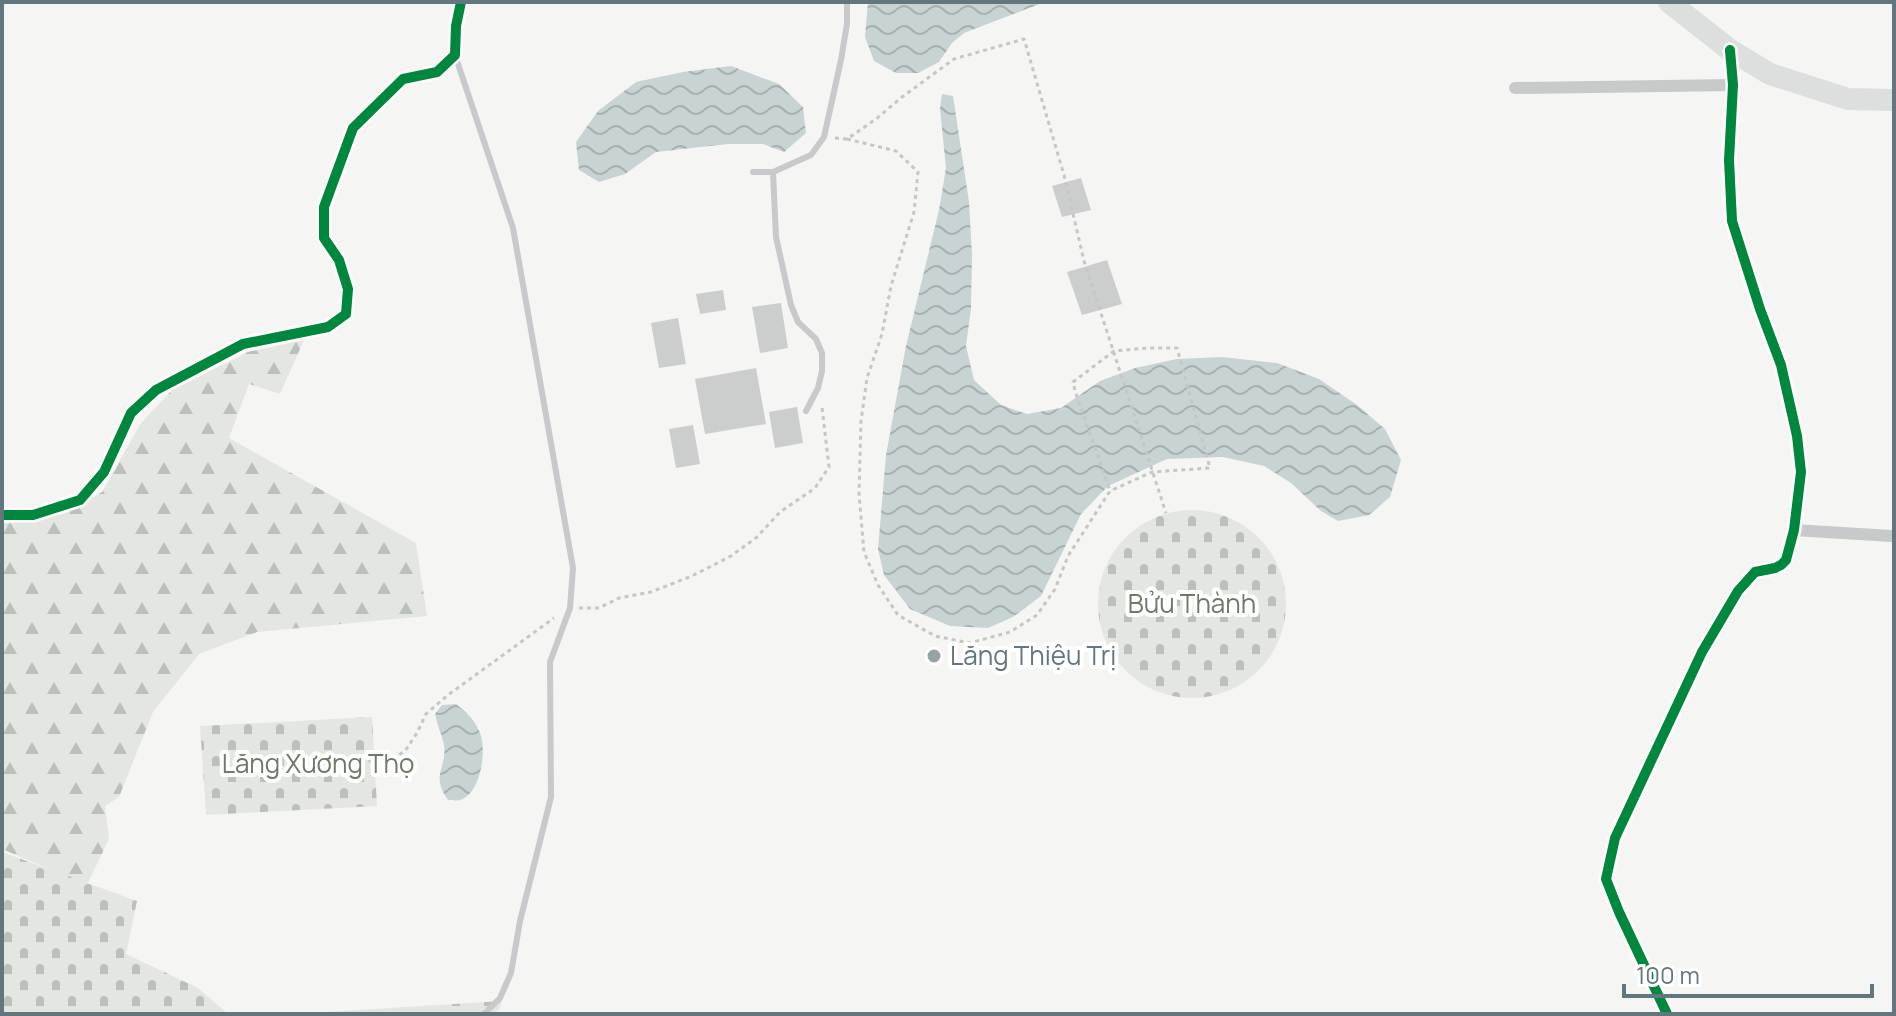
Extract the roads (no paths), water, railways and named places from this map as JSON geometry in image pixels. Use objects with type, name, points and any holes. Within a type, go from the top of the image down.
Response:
[{"type":"highway","points":[[1669,2],[1730,50],[1770,74],[1848,99],[1894,100]]},
{"type":"street","points":[[2,515],[33,515],[80,500],[104,472],[131,413],[156,390],[243,344],[328,327],[346,314],[348,289],[339,260],[324,238],[324,207],[353,128],[403,79],[437,72],[455,55],[461,2]]},
{"type":"street","points":[[1667,1014],[1606,879],[1615,838],[1709,640],[1738,591],[1755,572],[1775,568],[1786,560],[1794,530],[1801,472],[1797,436],[1781,365],[1732,221],[1729,160],[1733,85],[1730,50]]},
{"type":"street","points":[[1515,88],[1733,85]]},
{"type":"street","points":[[1794,530],[1891,536]]},
{"type":"lane","points":[[753,172],[773,172],[811,155],[824,137],[841,60],[847,2]]},
{"type":"lane","points":[[455,55],[513,228],[573,568],[570,608],[550,662],[551,797],[520,921],[511,973],[500,998],[484,1014]]},
{"type":"lane","points":[[773,172],[776,237],[791,305],[798,322],[816,339],[822,353],[818,388],[806,411]]},
{"type":"water","points":[[868,2],[1045,2],[964,33],[952,43],[939,62],[918,73],[896,73],[874,61],[865,37]]},
{"type":"water","points":[[731,66],[779,84],[803,107],[806,133],[784,152],[763,144],[728,144],[656,152],[625,174],[599,182],[579,170],[576,142],[598,111],[636,82]]},
{"type":"water","points":[[942,94],[953,96],[969,202],[971,308],[966,346],[974,380],[1001,405],[1027,414],[1061,408],[1100,381],[1135,368],[1177,359],[1222,357],[1277,363],[1319,379],[1385,429],[1401,460],[1390,497],[1369,515],[1338,521],[1321,511],[1291,483],[1264,466],[1223,457],[1167,459],[1108,486],[1081,514],[1041,596],[1013,617],[988,628],[950,626],[910,609],[884,575],[878,549],[886,455],[906,346],[946,168],[940,109]]},
{"type":"water","points":[[456,704],[476,724],[483,750],[473,789],[460,800],[448,800],[440,784],[444,745],[435,714],[442,705]]},
{"type":"place","name":"Lăng Thiệu Trị","points":[[934,656]]},
{"type":"park label","name":"Bửu Thành","points":[[1192,604]]},
{"type":"park label","name":"Lăng Xương Thọ","points":[[318,764]]}]
